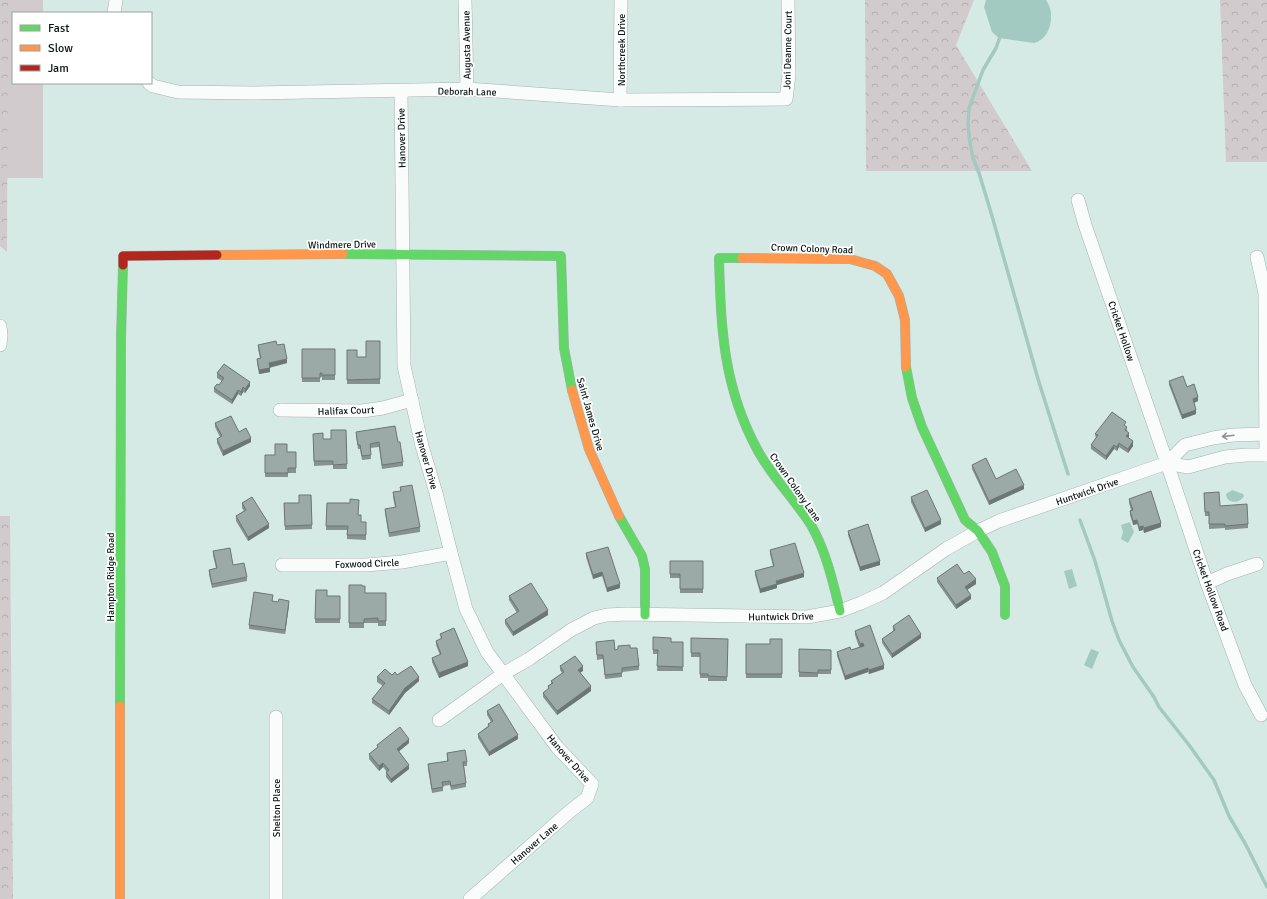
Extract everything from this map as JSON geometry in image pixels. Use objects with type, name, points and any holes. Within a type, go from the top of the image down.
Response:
[{"type":"street","points":[[114,12],[116,0]]},
{"type":"street","name":"Augusta Avenue","points":[[465,0],[467,89]]},
{"type":"street","name":"Northcreek Drive","points":[[620,100],[621,0]]},
{"type":"street","name":"Joni Deanne Court","points":[[786,99],[789,75],[788,0]]},
{"type":"street","name":"Deborah Lane","points":[[150,84],[178,92],[253,93],[467,89],[620,100],[786,99]]},
{"type":"street","name":"Hanover Drive","points":[[401,91],[404,366],[422,446],[436,493],[466,609],[487,652],[557,747],[592,784]]},
{"type":"street","name":"Cricket Hollow","points":[[1078,200],[1085,225],[1167,463]]},
{"type":"street","name":"Windmere Drive","points":[[123,256],[402,254],[561,256]]},
{"type":"street","name":"Hampton Ridge Road","points":[[120,899],[121,354],[123,256]]},
{"type":"street","name":"Saint James Drive","points":[[561,256],[564,348],[570,381],[589,449],[619,515],[642,556],[645,568],[645,615]]},
{"type":"street","points":[[1257,257],[1265,293],[1266,455]]},
{"type":"street","name":"Crown Colony Road","points":[[719,258],[850,259],[875,266],[888,274],[899,296],[905,320],[906,365],[912,398],[922,426],[965,520],[978,531],[992,552],[1005,586],[1004,615]]},
{"type":"street","name":"Crown Colony Lane","points":[[719,258],[724,348],[734,396],[759,453],[771,472],[804,515],[817,538],[834,586],[840,611]]},
{"type":"street","points":[[0,326],[0,345]]},
{"type":"street","name":"Halifax Court","points":[[280,410],[362,411],[383,408],[412,400]]},
{"type":"street","name":"Huntwick Drive","points":[[439,720],[503,674],[571,630],[594,618],[607,615],[627,614],[807,617],[840,611],[862,603],[883,592],[931,559],[978,531],[1025,512],[1167,463],[1185,445],[1233,435],[1266,434]]},
{"type":"street","name":"Huntwick Drive","points":[[1167,463],[1188,467],[1225,457],[1266,455]]},
{"type":"street","name":"Cricket Hollow Road","points":[[1167,463],[1207,583],[1245,685],[1261,715]]},
{"type":"street","name":"Foxwood Circle","points":[[282,564],[366,565],[402,562],[451,553]]},
{"type":"street","points":[[1207,583],[1227,574],[1257,564]]},
{"type":"street","name":"Shelton Place","points":[[276,717],[276,899]]},
{"type":"street","name":"Hanover Lane","points":[[470,899],[587,798],[592,784]]},
{"type":"green space","points":[[0,0],[43,0],[43,12],[12,12],[12,84],[43,84],[43,178],[0,178]]},
{"type":"green space","points":[[0,0],[8,0],[7,252],[0,246]]},
{"type":"green space","points":[[865,0],[974,0],[956,45],[1032,171],[866,171]]},
{"type":"green space","points":[[1220,0],[1267,0],[1267,162],[1226,162]]},
{"type":"green space","points":[[0,516],[10,516],[13,899],[0,899]]},
{"type":"shaded area","points":[[986,0],[1046,0],[1051,12],[1048,31],[1040,41],[1034,43],[999,38],[992,32],[984,7]]},
{"type":"shaded area","points":[[1232,490],[1243,494],[1244,496],[1242,499],[1237,502],[1228,500],[1226,494]]},
{"type":"shaded area","points":[[1130,522],[1134,532],[1128,543],[1121,539],[1123,532],[1121,525]]},
{"type":"shaded area","points":[[1072,569],[1077,586],[1069,589],[1064,571]]},
{"type":"shaded area","points":[[1091,649],[1099,652],[1092,669],[1084,665]]},
{"type":"building","points":[[276,341],[277,345],[284,344],[287,359],[269,363],[270,368],[259,370],[257,359],[261,358],[258,345]]},
{"type":"building","points":[[366,341],[380,341],[380,379],[347,380],[347,350],[357,350],[357,357],[366,357]]},
{"type":"building","points":[[302,349],[335,349],[335,375],[322,375],[322,373],[320,373],[320,378],[302,378]]},
{"type":"building","points":[[224,364],[250,382],[245,389],[243,387],[241,392],[238,390],[232,400],[214,388],[217,384],[219,385],[224,378],[217,373]]},
{"type":"building","points":[[1183,376],[1187,387],[1194,384],[1198,397],[1193,399],[1196,410],[1182,415],[1169,381]]},
{"type":"building","points":[[1112,412],[1126,422],[1124,425],[1127,427],[1125,430],[1129,433],[1126,436],[1133,441],[1128,449],[1119,443],[1117,447],[1114,445],[1106,456],[1091,445],[1098,435],[1095,434]]},
{"type":"building","points":[[231,416],[239,432],[246,428],[251,438],[223,451],[217,439],[222,436],[215,423]]},
{"type":"building","points":[[395,426],[398,442],[400,442],[403,462],[382,465],[379,442],[370,444],[371,455],[362,456],[360,445],[358,445],[356,432]]},
{"type":"building","points":[[331,430],[346,430],[347,464],[333,465],[333,461],[314,461],[313,434],[323,433],[323,439],[331,439]]},
{"type":"building","points":[[275,444],[287,444],[287,452],[296,452],[296,468],[288,468],[288,473],[265,473],[265,455],[275,455]]},
{"type":"building","points":[[986,458],[996,479],[1016,469],[1024,485],[989,501],[972,465]]},
{"type":"building","points":[[412,485],[420,527],[389,533],[385,509],[396,507],[393,492],[401,491],[400,487]]},
{"type":"building","points":[[927,490],[941,520],[925,528],[911,497]]},
{"type":"building","points":[[1151,491],[1161,523],[1144,528],[1143,526],[1139,527],[1137,520],[1133,521],[1130,511],[1133,510],[1129,499]]},
{"type":"building","points":[[1219,492],[1220,506],[1247,504],[1248,524],[1225,526],[1225,524],[1209,524],[1209,512],[1205,512],[1204,493]]},
{"type":"building","points":[[299,495],[311,495],[312,525],[285,526],[284,503],[299,503]]},
{"type":"building","points":[[252,497],[269,524],[248,537],[236,516],[246,510],[242,503]]},
{"type":"building","points":[[350,499],[359,500],[358,515],[361,515],[361,522],[366,522],[366,535],[347,535],[348,526],[326,526],[327,503],[350,503]]},
{"type":"building","points":[[868,524],[880,561],[860,567],[848,531]]},
{"type":"building","points":[[795,543],[804,573],[776,581],[777,584],[760,589],[755,571],[774,566],[770,550]]},
{"type":"building","points":[[608,547],[620,584],[607,588],[602,572],[593,575],[586,553]]},
{"type":"building","points":[[230,548],[233,565],[244,563],[247,577],[212,584],[209,570],[217,568],[213,551]]},
{"type":"building","points":[[670,561],[703,561],[703,589],[680,589],[680,574],[670,574]]},
{"type":"building","points":[[957,564],[964,574],[969,571],[976,579],[965,587],[971,595],[956,605],[937,578]]},
{"type":"building","points":[[531,583],[548,610],[513,632],[505,620],[519,611],[509,596]]},
{"type":"building","points":[[349,585],[365,586],[365,593],[386,593],[386,621],[378,621],[378,618],[364,619],[364,623],[349,623]]},
{"type":"building","points":[[316,590],[327,590],[327,596],[340,596],[340,619],[315,619]]},
{"type":"building","points":[[254,592],[273,595],[272,601],[278,602],[279,599],[289,601],[285,630],[249,625]]},
{"type":"building","points":[[909,615],[921,634],[892,654],[882,639],[895,630],[893,626]]},
{"type":"building","points":[[870,625],[884,665],[869,670],[868,668],[845,676],[837,652],[850,647],[851,650],[864,646],[863,643],[860,644],[855,631]]},
{"type":"building","points":[[454,628],[468,662],[439,673],[432,658],[441,654],[436,641],[442,638],[440,634]]},
{"type":"building","points":[[653,637],[671,638],[671,642],[683,642],[683,667],[657,666],[658,650],[653,650]]},
{"type":"building","points":[[691,638],[728,639],[727,677],[700,674],[700,653],[691,653]]},
{"type":"building","points":[[770,639],[782,639],[782,674],[746,674],[746,644],[770,644]]},
{"type":"building","points":[[614,640],[615,650],[618,649],[618,646],[630,645],[630,648],[637,648],[639,666],[622,668],[622,673],[605,675],[603,655],[597,655],[596,642]]},
{"type":"building","points":[[799,649],[831,650],[831,670],[818,670],[818,673],[799,672]]},
{"type":"building","points":[[575,656],[583,666],[578,670],[591,686],[557,711],[543,693],[549,688],[548,686],[553,683],[551,681],[564,672],[560,666]]},
{"type":"building","points":[[411,666],[419,677],[405,688],[389,711],[372,699],[385,683],[377,677],[385,669],[392,675],[395,672],[397,675]]},
{"type":"building","points":[[499,704],[518,735],[489,752],[478,734],[493,721],[487,711]]},
{"type":"building","points":[[400,727],[409,739],[397,749],[409,765],[391,779],[386,772],[389,770],[383,763],[379,766],[369,754],[378,747],[377,745]]},
{"type":"building","points":[[465,750],[467,762],[463,762],[466,783],[451,786],[450,781],[442,782],[443,787],[432,789],[428,764],[448,761],[447,753]]},
{"type":"waterway","points":[[1001,34],[996,48],[983,70],[969,108],[968,124],[970,143],[973,158],[992,216],[1038,379],[1068,474]]},
{"type":"waterway","points":[[1080,520],[1095,561],[1119,640],[1133,667],[1154,697],[1159,707],[1214,780],[1229,816],[1246,845],[1267,887]]},
{"type":"traffic: fast","points":[[343,254],[561,256],[564,348],[572,390]]},
{"type":"traffic: fast","points":[[742,258],[719,258],[723,333],[726,357],[737,404],[758,451],[770,470],[805,516],[821,545],[835,589],[840,611]]},
{"type":"traffic: fast","points":[[120,706],[121,338],[123,265]]},
{"type":"traffic: fast","points":[[906,367],[912,398],[922,427],[965,520],[978,531],[992,552],[1005,586],[1005,615]]},
{"type":"traffic: fast","points":[[619,516],[642,556],[645,569],[645,615]]},
{"type":"traffic: slow","points":[[217,255],[343,254]]},
{"type":"traffic: slow","points":[[742,258],[850,259],[875,266],[887,274],[899,296],[905,320],[906,367]]},
{"type":"traffic: slow","points":[[572,390],[589,449],[619,516]]},
{"type":"traffic: slow","points":[[120,706],[120,899]]},
{"type":"traffic: jam","points":[[123,265],[123,256],[217,255]]}]
